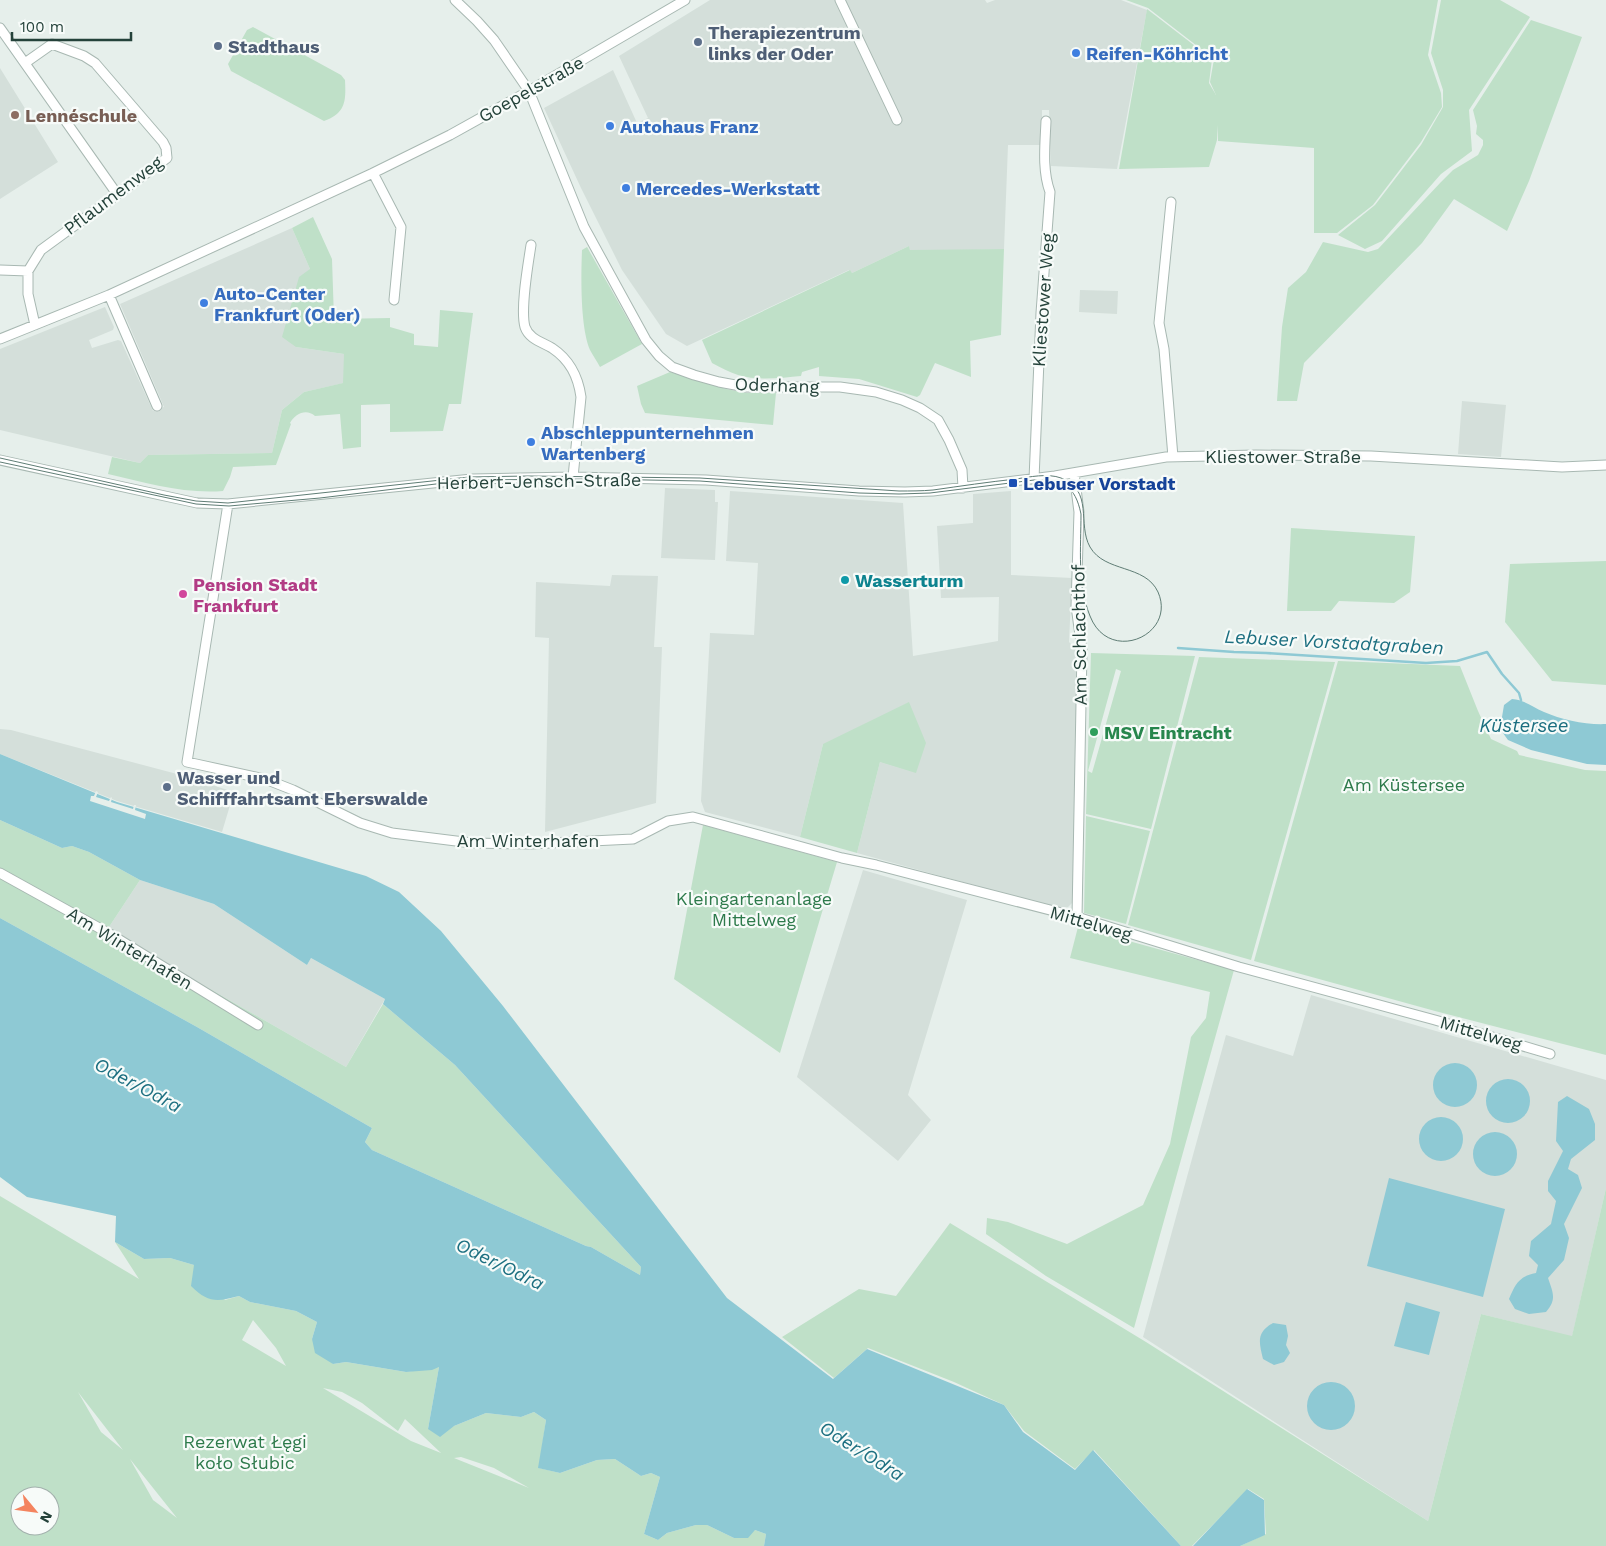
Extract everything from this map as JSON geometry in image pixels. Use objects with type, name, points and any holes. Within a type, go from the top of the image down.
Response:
[{"type":"street","name":"Oderhang","points":[[454,0],[494,40],[529,91],[584,227],[646,340],[659,356],[672,366],[694,375],[746,387],[840,387],[876,392],[902,400],[920,408],[938,420],[950,440],[962,470],[963,488]]},
{"type":"street","name":"Goepelstraße","points":[[0,339],[108,295],[373,173],[450,135],[685,0]]},
{"type":"street","points":[[840,0],[897,120]]},
{"type":"street","points":[[0,28],[117,194]]},
{"type":"street","name":"Pflaumenweg","points":[[25,63],[52,44],[88,58],[95,63],[162,142],[166,148],[167,158],[41,250],[28,271]]},
{"type":"street","name":"Kliestower Weg","points":[[1034,479],[1041,313],[1050,192],[1045,170],[1046,121]]},
{"type":"street","points":[[373,173],[401,227],[394,300]]},
{"type":"street","points":[[1171,202],[1158,324],[1164,349],[1173,457]]},
{"type":"street","points":[[531,245],[524,311],[525,326],[528,333],[536,340],[553,349],[566,360],[579,384],[581,397],[573,477]]},
{"type":"street","points":[[0,270],[28,271],[28,294],[35,325]]},
{"type":"street","points":[[108,295],[158,406]]},
{"type":"street","name":"Kliestower Straße","points":[[963,488],[1173,457],[1256,455],[1371,456],[1562,467],[1606,465]]},
{"type":"street","name":"Herbert-Jensch-Straße","points":[[0,460],[197,503],[228,504],[472,479],[573,477],[714,480],[868,492],[933,491],[963,488]]},
{"type":"street","name":"Am Schlachthof","points":[[1074,473],[1079,512],[1076,606],[1082,650],[1077,917]]},
{"type":"street","name":"Am Winterhafen","points":[[228,504],[187,762],[265,779],[293,790],[360,823],[392,833],[472,843],[530,844],[633,839]]},
{"type":"street","name":"Mittelweg","points":[[633,839],[668,821],[693,817],[842,858],[1077,917],[1239,967],[1435,1020],[1550,1054]]},
{"type":"street","name":"Am Winterhafen","points":[[0,873],[110,934],[258,1025]]},
{"type":"shaded area","points":[[710,0],[985,0],[987,3],[995,0],[1121,0],[1147,10],[1117,169],[1051,166],[1049,110],[1042,110],[1042,145],[1008,145],[1004,249],[910,252],[909,246],[852,273],[849,270],[687,346],[666,334],[622,270],[544,108],[613,70],[637,123],[648,118],[619,56]]},
{"type":"shaded area","name":"Lennéschule","points":[[0,68],[58,162],[0,199]]},
{"type":"shaded area","points":[[292,228],[310,269],[296,347],[344,354],[344,383],[304,392],[282,410],[272,453],[148,455],[140,463],[0,430],[0,349],[105,307],[114,327],[113,330],[89,340],[92,348],[118,340],[121,341],[153,411],[164,407],[120,304]]},
{"type":"shaded area","points":[[1080,290],[1118,291],[1117,314],[1079,312]]},
{"type":"shaded area","points":[[1462,401],[1506,405],[1501,457],[1458,454]]},
{"type":"shaded area","points":[[665,488],[715,490],[715,502],[718,502],[715,560],[661,558]]},
{"type":"shaded area","points":[[730,491],[903,503],[913,656],[998,641],[999,597],[941,598],[937,526],[973,523],[973,494],[1011,491],[1011,575],[1072,578],[1069,642],[1078,651],[1073,902],[1068,907],[1057,908],[857,853],[880,762],[916,773],[823,744],[800,837],[705,812],[701,801],[710,633],[754,635],[758,563],[726,561]]},
{"type":"shaded area","points":[[612,575],[658,576],[654,647],[662,647],[656,803],[545,832],[549,638],[535,637],[536,582],[610,586]]},
{"type":"shaded area","points":[[0,729],[11,730],[177,774],[234,792],[222,832],[117,801],[0,754]]},
{"type":"shaded area","points":[[863,870],[967,900],[908,1095],[931,1120],[898,1161],[797,1077]]},
{"type":"shaded area","points":[[140,880],[214,904],[307,965],[311,958],[385,999],[346,1067],[107,930]]},
{"type":"shaded area","points":[[1311,995],[1606,1080],[1606,1188],[1572,1337],[1481,1314],[1428,1521],[1143,1337],[1226,1035],[1293,1056]]},
{"type":"green space","points":[[1126,0],[1438,0],[1428,55],[1441,93],[1442,107],[1421,142],[1373,205],[1337,233],[1314,233],[1314,148],[1218,141],[1218,125],[1217,140],[1209,167],[1119,169],[1147,9],[1212,59],[1209,83],[1216,95],[1210,82],[1214,59],[1148,8]]},
{"type":"green space","points":[[1441,0],[1500,0],[1530,17],[1469,110],[1472,151],[1441,174],[1382,241],[1365,249],[1338,235],[1375,205],[1421,145],[1443,107],[1443,90],[1431,53]]},
{"type":"green space","points":[[1531,20],[1582,37],[1529,181],[1507,231],[1454,199],[1422,243],[1304,363],[1297,401],[1277,401],[1282,327],[1288,288],[1306,272],[1323,242],[1368,252],[1378,249],[1453,170],[1478,155],[1483,145],[1483,140],[1476,134],[1477,126],[1473,110]]},
{"type":"green space","points":[[253,27],[341,75],[345,80],[345,100],[341,110],[324,121],[231,71],[228,64],[247,30]]},
{"type":"green space","points":[[313,217],[332,259],[334,319],[390,318],[390,327],[414,334],[414,345],[438,347],[440,310],[473,313],[461,404],[449,404],[443,431],[390,432],[390,404],[361,405],[361,447],[343,449],[340,414],[315,416],[304,412],[295,417],[290,423],[276,465],[233,467],[223,491],[208,492],[179,489],[108,474],[112,457],[140,463],[148,455],[272,453],[282,410],[304,392],[343,383],[344,354],[296,347],[282,337],[299,277],[310,269],[292,228]]},
{"type":"green space","points":[[909,246],[910,250],[1004,249],[1001,335],[970,341],[971,377],[935,363],[920,395],[917,397],[859,379],[819,376],[819,367],[802,372],[801,376],[761,378],[738,375],[712,363],[702,340],[850,270],[852,273]]},
{"type":"green space","points":[[587,247],[642,344],[600,367],[590,350],[584,328],[581,287],[582,250]]},
{"type":"green space","points":[[670,372],[726,389],[747,393],[776,393],[773,425],[645,413],[637,386]]},
{"type":"green space","points":[[1291,528],[1415,536],[1410,592],[1394,603],[1339,601],[1331,611],[1287,611]]},
{"type":"green space","points":[[1606,561],[1606,685],[1552,681],[1505,622],[1510,564]]},
{"type":"green space","points":[[1091,653],[1195,656],[1151,829],[1086,814]],"holes":[[[1116,669],[1121,671],[1092,773],[1088,771]]]},
{"type":"green space","points":[[1199,657],[1335,662],[1251,960],[1128,925]]},
{"type":"green space","name":"Am Küstersee","points":[[1338,661],[1460,666],[1491,739],[1517,751],[1519,755],[1585,770],[1606,771],[1606,1055],[1435,1011],[1254,961]]},
{"type":"green space","points":[[909,702],[926,743],[916,773],[880,762],[857,853],[800,837],[823,744]]},
{"type":"green space","points":[[1086,816],[1150,831],[1126,924],[1084,913]]},
{"type":"green space","points":[[0,820],[62,848],[72,846],[89,852],[140,880],[107,930],[346,1067],[383,1004],[455,1065],[641,1267],[640,1275],[591,1247],[372,1150],[365,1142],[372,1128],[197,1027],[0,918]]},
{"type":"green space","name":"Kleingartenanlage Mittelweg","points":[[703,825],[837,862],[780,1053],[674,979]]},
{"type":"green space","points":[[1078,927],[1234,970],[1134,1328],[1046,1276],[986,1234],[987,1218],[1008,1222],[1067,1244],[1143,1205],[1170,1144],[1191,1037],[1206,1018],[1210,992],[1070,958]]},
{"type":"green space","points":[[1606,1188],[1606,1546],[1240,1546],[1266,1534],[1264,1499],[1248,1489],[1192,1546],[1181,1546],[1094,1450],[1075,1469],[1024,1431],[1004,1405],[954,1382],[868,1348],[834,1378],[782,1337],[859,1289],[896,1296],[950,1223],[1146,1342],[1428,1521],[1481,1314],[1572,1336]]},
{"type":"green space","name":"Rezerwat Łęgi koło Słubic","points":[[0,1196],[139,1279],[115,1242],[144,1259],[170,1258],[194,1265],[225,1300],[239,1296],[250,1302],[296,1311],[317,1322],[312,1339],[333,1364],[346,1362],[406,1372],[439,1367],[428,1429],[454,1426],[486,1413],[521,1417],[534,1412],[546,1420],[539,1468],[560,1473],[597,1460],[615,1459],[641,1476],[651,1473],[660,1477],[644,1534],[658,1540],[667,1533],[696,1525],[707,1525],[734,1538],[755,1530],[766,1534],[764,1546],[0,1546]],"holes":[[[253,1320],[276,1348],[286,1366],[242,1340]],[[323,1388],[342,1392],[362,1403],[398,1431],[405,1419],[441,1453],[411,1441]],[[78,1392],[123,1450],[101,1432]],[[461,1457],[494,1468],[529,1488],[454,1458]],[[130,1459],[177,1518],[153,1500]]]},
{"type":"water","name":"Küstersee","points":[[1512,699],[1566,720],[1590,724],[1606,724],[1606,765],[1587,764],[1531,750],[1508,740],[1500,729],[1504,705]]},
{"type":"water","name":"Oder/Odra","points":[[0,754],[117,802],[366,876],[399,892],[441,931],[503,1006],[727,1298],[833,1379],[867,1349],[1004,1405],[1023,1432],[1075,1470],[1093,1450],[1181,1546],[764,1546],[766,1534],[755,1530],[748,1538],[734,1538],[707,1525],[696,1525],[667,1533],[658,1540],[644,1534],[660,1477],[651,1473],[641,1476],[615,1459],[597,1460],[560,1473],[538,1468],[546,1420],[534,1412],[521,1417],[486,1413],[454,1426],[440,1437],[428,1429],[439,1367],[432,1370],[406,1372],[346,1362],[333,1364],[315,1353],[312,1339],[317,1322],[296,1311],[250,1302],[239,1296],[213,1300],[203,1296],[191,1286],[194,1265],[170,1258],[144,1259],[115,1242],[116,1216],[27,1197],[0,1177],[0,918],[197,1027],[372,1128],[365,1142],[372,1150],[591,1247],[640,1275],[641,1267],[455,1065],[383,1004],[385,999],[311,958],[307,965],[214,904],[140,880],[89,852],[72,846],[62,848],[0,820]]},
{"type":"water","points":[[1455,1063],[1467,1067],[1473,1073],[1477,1085],[1473,1097],[1467,1103],[1455,1107],[1443,1103],[1437,1097],[1433,1085],[1437,1073],[1443,1067]]},
{"type":"water","points":[[1508,1079],[1520,1083],[1526,1089],[1530,1101],[1526,1113],[1520,1119],[1508,1123],[1496,1119],[1490,1113],[1486,1101],[1490,1089],[1496,1083]]},
{"type":"water","points":[[1567,1096],[1589,1109],[1595,1124],[1595,1140],[1571,1159],[1568,1169],[1578,1175],[1582,1188],[1564,1224],[1569,1238],[1564,1260],[1548,1278],[1552,1292],[1552,1303],[1546,1312],[1529,1314],[1515,1309],[1509,1299],[1518,1282],[1525,1276],[1536,1273],[1538,1265],[1529,1256],[1531,1241],[1551,1224],[1556,1201],[1548,1191],[1548,1181],[1563,1151],[1556,1141],[1558,1102]]},
{"type":"water","points":[[1441,1117],[1453,1121],[1459,1127],[1463,1139],[1459,1151],[1453,1157],[1441,1161],[1429,1157],[1423,1151],[1419,1139],[1423,1127],[1429,1121]]},
{"type":"water","points":[[1495,1132],[1507,1136],[1513,1142],[1517,1154],[1513,1166],[1507,1172],[1495,1176],[1483,1172],[1477,1166],[1473,1154],[1477,1142],[1483,1136]]},
{"type":"water","points":[[1389,1178],[1505,1209],[1483,1297],[1367,1266]]},
{"type":"water","points":[[1406,1302],[1440,1312],[1429,1355],[1394,1346]]},
{"type":"water","points":[[1273,1323],[1286,1325],[1288,1336],[1286,1345],[1290,1353],[1284,1362],[1274,1365],[1263,1359],[1260,1343],[1261,1334]]},
{"type":"water","points":[[1331,1382],[1340,1384],[1348,1389],[1353,1397],[1355,1406],[1353,1415],[1348,1423],[1340,1428],[1331,1430],[1322,1428],[1314,1423],[1309,1415],[1307,1406],[1309,1397],[1314,1389],[1322,1384]]},
{"type":"water","points":[[1247,1489],[1264,1500],[1265,1535],[1240,1546],[1193,1546]]},
{"type":"pier","points":[[96,791],[98,792],[96,797],[109,801],[111,797],[111,802],[133,809],[134,805],[136,805],[135,810],[146,814],[145,819],[90,801],[91,796],[94,796]]},
{"type":"waterway","name":"Lebuser Vorstadtgraben","points":[[1178,648],[1426,663],[1457,661],[1487,652],[1502,674],[1519,693],[1521,700]]},
{"type":"tram line","points":[[0,458],[164,495],[196,501],[228,503],[469,477],[700,478],[903,491],[933,490],[1033,476],[1050,476],[1061,478],[1071,483],[1078,491],[1083,508],[1086,538],[1090,547],[1105,561],[1135,572],[1152,583],[1158,592],[1161,607],[1158,621],[1150,631],[1138,638],[1125,641],[1111,639],[1099,631],[1090,616],[1081,579],[1081,514],[1078,504],[1071,490],[1053,481],[1034,480],[930,493],[899,494],[859,493],[700,481],[596,479],[469,480],[320,498],[229,506],[196,504],[0,462]]},
{"type":"place","name":"Therapiezentrum links der Oder","points":[[698,42]]},
{"type":"place","name":"Stadthaus","points":[[218,46]]},
{"type":"place","name":"Reifen-Köhricht","points":[[1076,53]]},
{"type":"place","name":"Lennéschule","points":[[15,115]]},
{"type":"place","name":"Autohaus Franz","points":[[610,126]]},
{"type":"place","name":"Mercedes-Werkstatt","points":[[626,188]]},
{"type":"place","name":"Auto-Center Frankfurt (Oder)","points":[[204,303]]},
{"type":"place","name":"Abschleppunternehmen Wartenberg","points":[[531,442]]},
{"type":"place","name":"Lebuser Vorstadt","points":[[1013,483]]},
{"type":"place","name":"Wasserturm","points":[[845,580]]},
{"type":"place","name":"Pension Stadt Frankfurt","points":[[183,594]]},
{"type":"place","name":"MSV Eintracht","points":[[1094,732]]},
{"type":"place","name":"Wasser und Schifffahrtsamt Eberswalde","points":[[167,787]]}]
